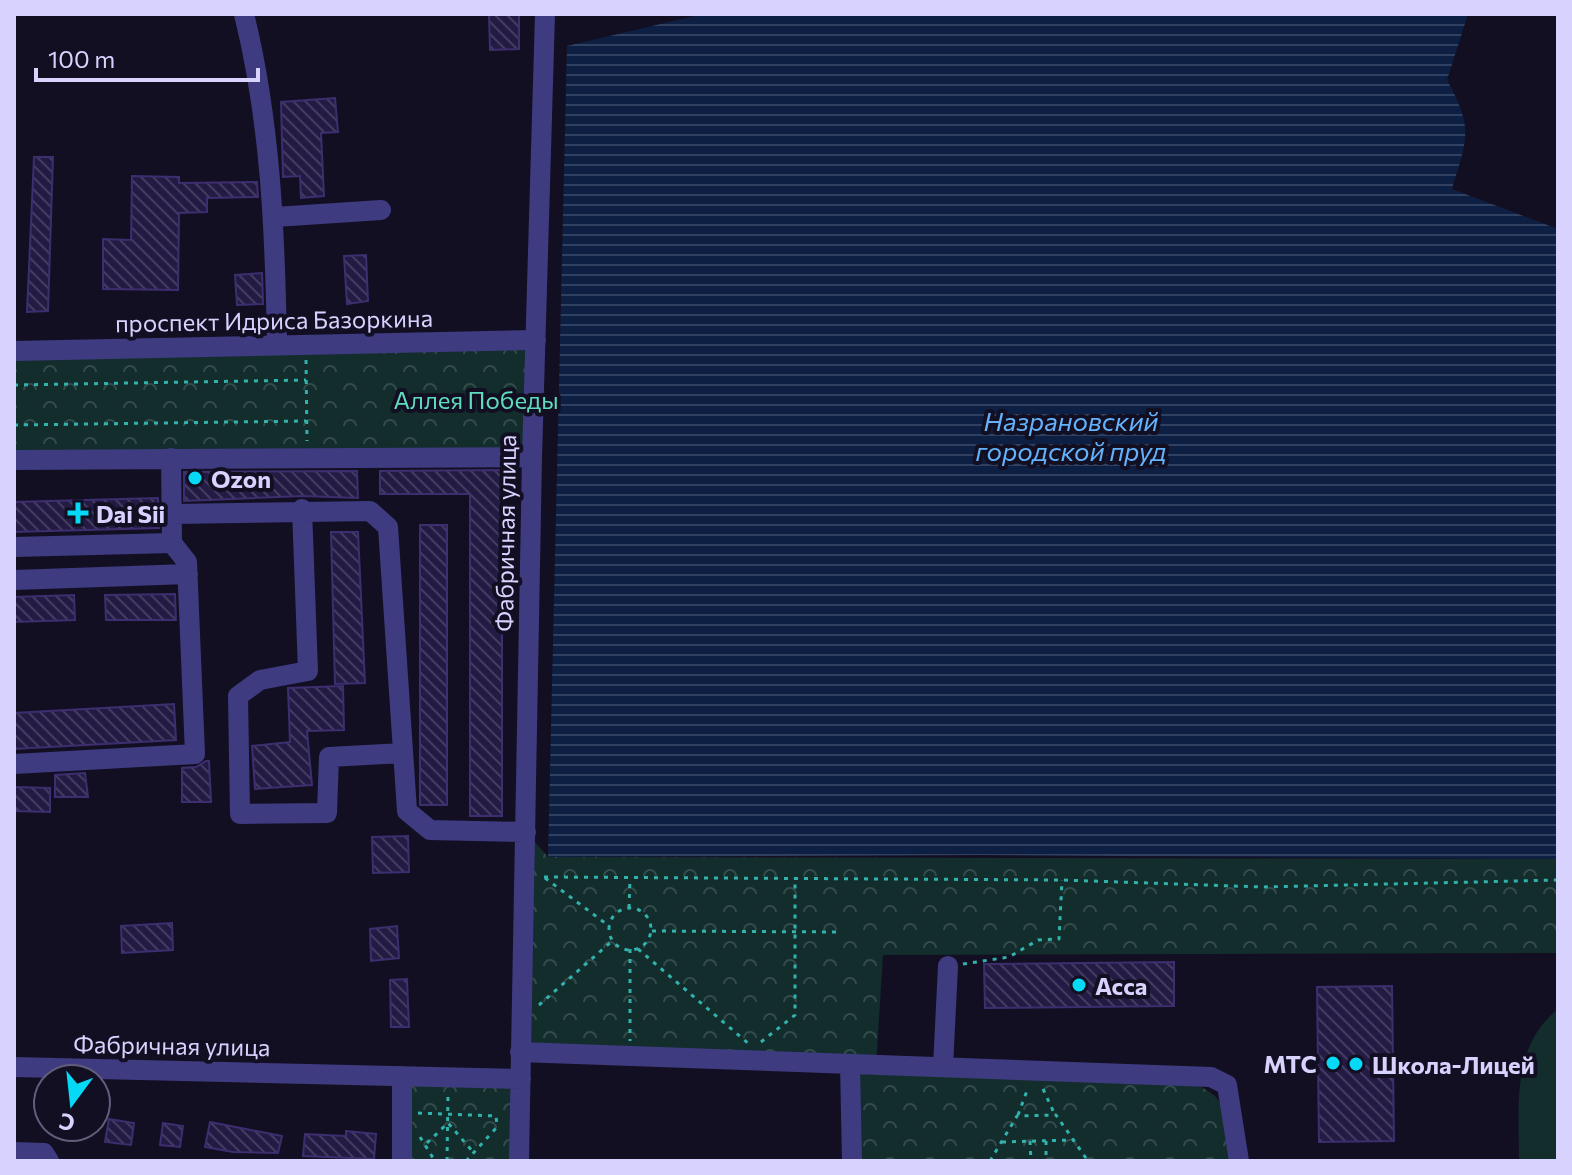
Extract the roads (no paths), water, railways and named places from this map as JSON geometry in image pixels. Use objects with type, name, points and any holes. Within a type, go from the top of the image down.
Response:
[{"type":"street","points":[[244,14],[258,71],[275,217],[277,345]]},
{"type":"street","name":"Фабричная улица","points":[[519,1161],[521,1021],[535,874],[526,832],[532,457],[545,14]]},
{"type":"street","points":[[275,217],[381,210]]},
{"type":"street","name":"проспект Идриса Базоркина","points":[[14,351],[536,340]]},
{"type":"street","points":[[14,460],[532,457]]},
{"type":"street","points":[[14,764],[195,754],[188,574],[187,562],[172,543],[171,458]]},
{"type":"street","points":[[172,514],[302,509],[370,511],[388,527],[407,811],[430,830],[526,832]]},
{"type":"street","points":[[302,509],[308,671],[260,680],[238,696],[240,814],[327,813],[329,757],[403,753]]},
{"type":"street","points":[[14,547],[172,543]]},
{"type":"street","points":[[14,580],[188,574]]},
{"type":"street","points":[[943,1067],[948,966]]},
{"type":"street","points":[[520,1052],[1211,1077],[1227,1085],[1239,1161]]},
{"type":"street","points":[[850,1064],[852,1161]]},
{"type":"street","name":"Фабричная улица","points":[[14,1067],[521,1079]]},
{"type":"street","points":[[402,1076],[402,1161]]},
{"type":"street","points":[[14,1152],[44,1153],[49,1161]]},
{"type":"water","name":"Назрановский городской пруд","points":[[703,14],[1468,14],[1447,80],[1461,111],[1465,134],[1452,189],[1558,229],[1558,859],[981,855],[548,857],[567,46]]},
{"type":"place","name":"Ozon","points":[[195,478]]},
{"type":"place","name":"Dai Sii","points":[[78,513]]},
{"type":"place","name":"Асса","points":[[1079,985]]},
{"type":"place","name":"МТС","points":[[1333,1063]]},
{"type":"place","name":"Школа-Лицей","points":[[1356,1064]]},
{"type":"park label","name":"Аллея Победы","points":[[476,399]]}]
